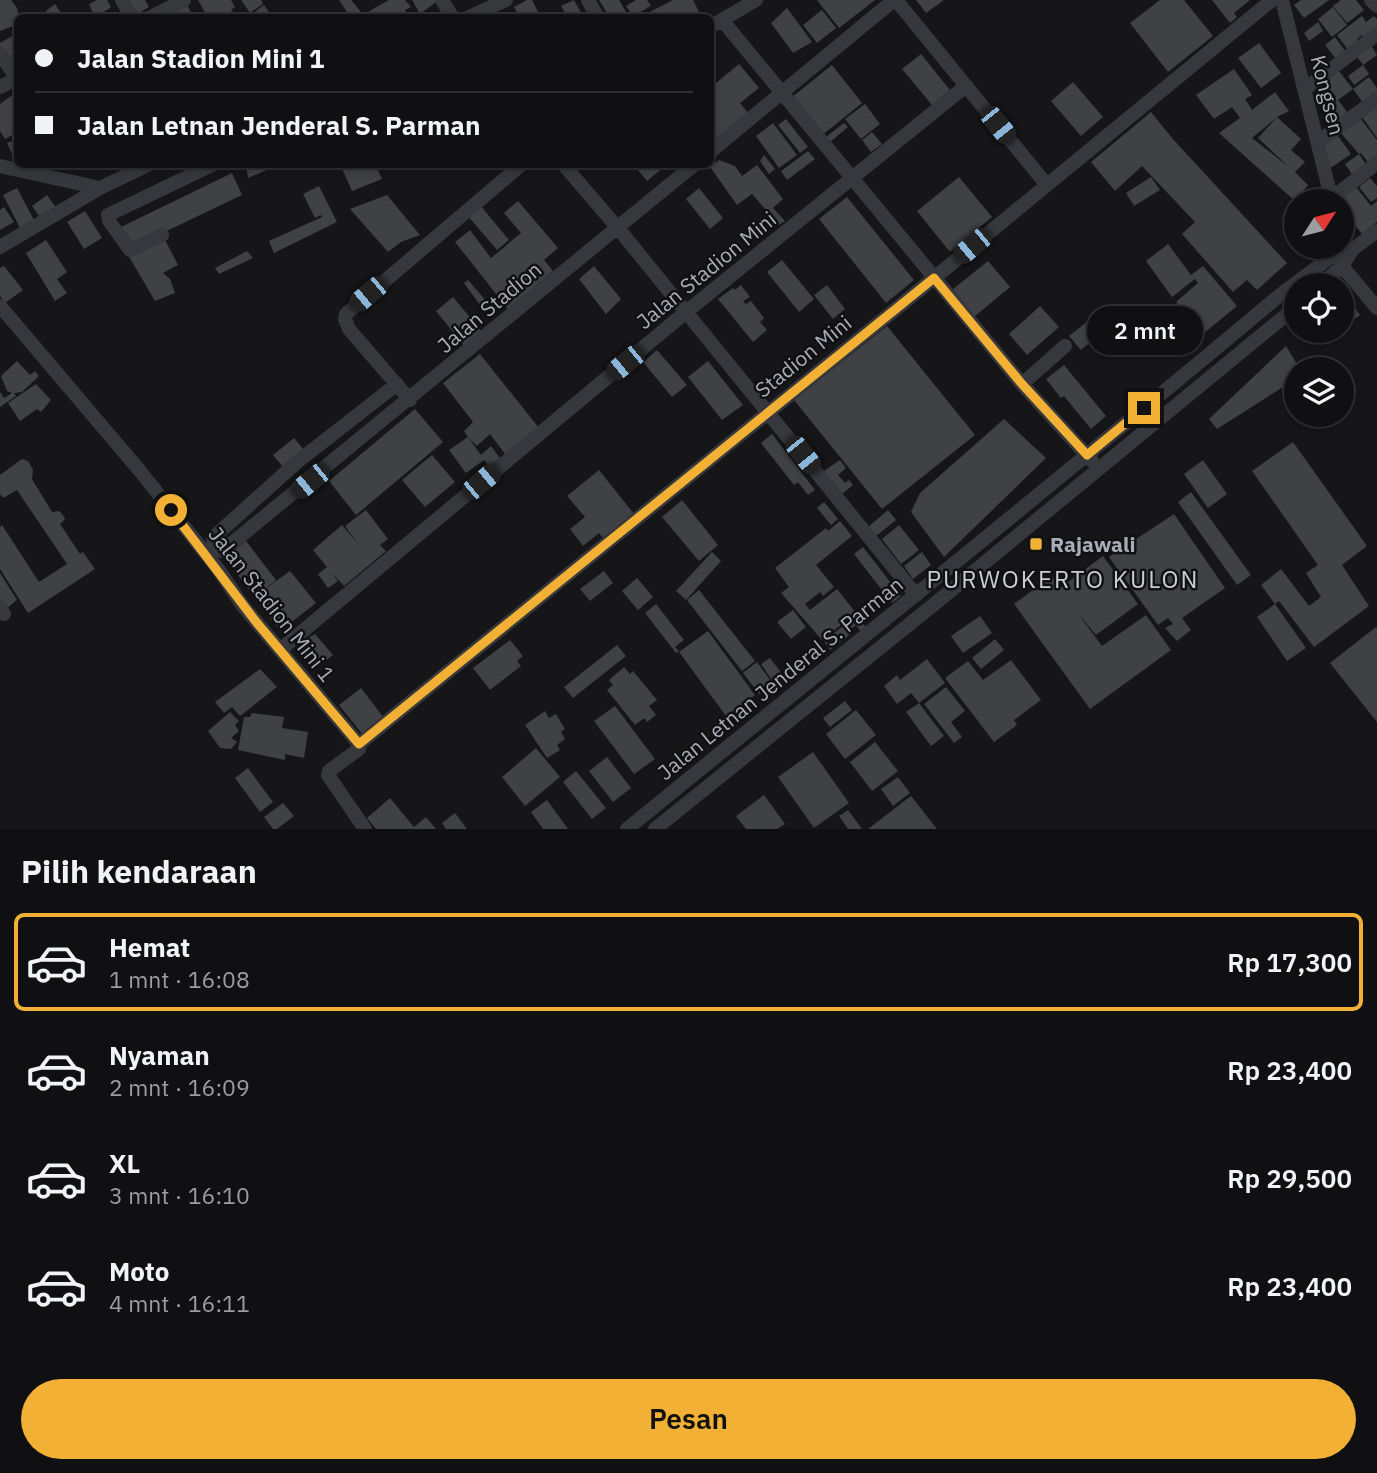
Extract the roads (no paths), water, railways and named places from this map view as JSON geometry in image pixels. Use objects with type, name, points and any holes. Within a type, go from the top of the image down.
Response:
[{"type":"street","points":[[157,14],[184,0]]},
{"type":"street","points":[[476,14],[506,0]]},
{"type":"street","points":[[756,0],[716,23],[784,93],[1022,384],[1100,470]]},
{"type":"street","points":[[714,149],[895,0],[1046,184]]},
{"type":"street","name":"Stadion Mini","points":[[359,744],[1272,0]]},
{"type":"street","name":"Kongsen","points":[[1282,0],[1329,189]]},
{"type":"street","points":[[1371,0],[1377,6]]},
{"type":"street","points":[[1304,89],[1377,34]]},
{"type":"street","points":[[0,53],[14,74]]},
{"type":"street","name":"Jalan Stadion Mini","points":[[280,650],[686,313],[966,86]]},
{"type":"street","points":[[1318,142],[1377,99]]},
{"type":"street","points":[[1345,189],[1377,163]]},
{"type":"street","points":[[0,166],[100,188]]},
{"type":"street","points":[[0,247],[100,188],[142,168]]},
{"type":"street","points":[[162,236],[130,250],[109,221],[108,215],[206,168]]},
{"type":"street","points":[[410,400],[349,329],[346,314],[517,168]]},
{"type":"street","points":[[566,168],[912,590]]},
{"type":"street","name":"Jalan Stadion","points":[[221,551],[410,400],[690,168]]},
{"type":"street","name":"Jalan Letnan Jenderal S. Parman","points":[[1354,248],[1377,231]]},
{"type":"street","name":"Jalan Letnan Jenderal S. Parman","points":[[627,829],[912,590],[1087,455],[1308,272],[1330,259]]},
{"type":"street","points":[[1340,259],[1377,308]]},
{"type":"street","name":"Jalan Stadion Mini 1","points":[[0,306],[140,471],[218,569],[243,606],[359,744]]},
{"type":"street","name":"Jalan Letnan Jenderal S. Parman","points":[[655,829],[1100,470],[1284,317]]},
{"type":"street","points":[[1220,345],[1231,360]]},
{"type":"street","points":[[1022,384],[1065,346]]},
{"type":"street","points":[[218,569],[221,551],[214,543],[216,535],[296,463],[397,383]]},
{"type":"street","points":[[296,463],[310,481]]},
{"type":"street","points":[[359,744],[359,749],[329,771],[328,775],[365,829]]},
{"type":"place","name":"Rajawali","points":[[1036,544]]},
{"type":"district","name":"PURWOKERTO KULON","points":[[1063,579]]}]
